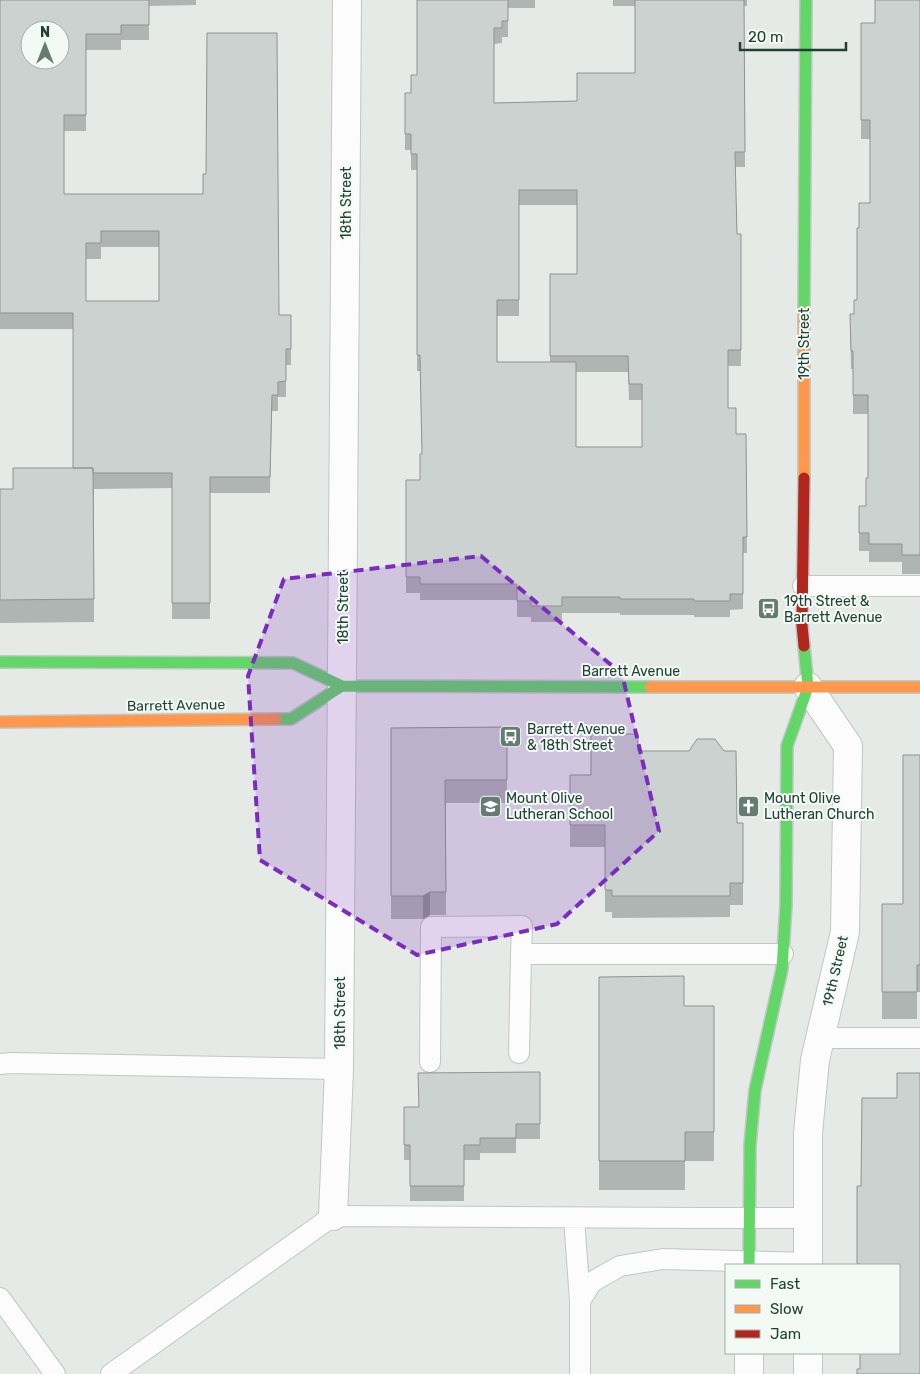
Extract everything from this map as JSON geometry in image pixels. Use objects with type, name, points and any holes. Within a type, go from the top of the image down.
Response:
[{"type":"main road","name":"19th Street","points":[[749,1263],[750,1145],[755,1090],[782,969],[786,905],[787,746],[808,687],[802,625],[806,0]]},
{"type":"main road","name":"Barrett Avenue","points":[[0,662],[293,663],[342,686],[920,687]]},
{"type":"main road","name":"Barrett Avenue","points":[[0,722],[291,718],[342,686]]},
{"type":"street","name":"18th Street","points":[[333,1216],[339,1069],[347,0]]},
{"type":"street","name":"19th Street","points":[[808,687],[848,746],[845,932],[815,1060],[808,1133],[808,1264]]},
{"type":"street","points":[[748,1374],[749,1354]]},
{"type":"street","points":[[808,1354],[808,1374]]},
{"type":"lane","points":[[803,586],[920,586]]},
{"type":"lane","points":[[430,1062],[432,927],[522,926],[519,1053]]},
{"type":"lane","points":[[521,954],[782,954]]},
{"type":"lane","points":[[819,1038],[920,1038]]},
{"type":"lane","points":[[0,1064],[339,1069]]},
{"type":"lane","points":[[111,1374],[333,1216],[808,1218]]},
{"type":"lane","points":[[574,1218],[580,1301],[580,1374]]},
{"type":"lane","points":[[580,1301],[592,1282],[620,1266],[662,1259],[808,1264]]},
{"type":"lane","points":[[0,1298],[55,1374]]},
{"type":"highlighted area","points":[[481,556],[622,674],[659,831],[557,924],[417,955],[260,860],[248,676],[284,579]]},
{"type":"building","points":[[0,0],[149,0],[149,25],[121,25],[121,34],[86,34],[86,115],[64,115],[64,194],[203,194],[203,174],[206,174],[207,33],[277,33],[279,315],[291,315],[291,349],[286,349],[286,381],[278,382],[278,395],[272,395],[270,477],[210,477],[210,603],[172,603],[172,473],[93,473],[93,468],[73,468],[73,313],[0,313]],"holes":[[[101,231],[159,231],[159,301],[86,301],[86,243],[101,243]]]},
{"type":"building","points":[[417,0],[508,0],[508,21],[502,21],[502,28],[494,28],[494,103],[577,101],[577,73],[635,73],[635,0],[744,0],[745,152],[735,152],[737,234],[741,234],[741,350],[728,350],[728,408],[736,408],[736,434],[746,434],[747,537],[743,537],[743,594],[730,594],[730,601],[562,597],[562,606],[531,606],[531,601],[517,601],[517,584],[420,584],[420,577],[406,577],[406,480],[420,480],[420,454],[422,454],[420,355],[417,355],[417,154],[411,154],[411,134],[405,134],[405,93],[411,93],[411,75],[417,75]],"holes":[[[519,190],[577,190],[577,274],[550,274],[550,356],[628,356],[629,384],[642,384],[642,447],[576,447],[576,362],[497,362],[497,300],[519,300]]]},
{"type":"building","points":[[875,0],[920,0],[920,555],[902,555],[902,544],[869,544],[869,533],[859,533],[859,506],[866,506],[866,478],[868,478],[868,395],[853,395],[853,351],[851,351],[850,314],[854,314],[854,300],[857,300],[859,203],[870,203],[870,120],[861,120],[861,23],[875,23]]},
{"type":"building","points":[[13,468],[93,468],[94,599],[0,600],[0,489],[13,489]]},
{"type":"building","points":[[507,727],[507,780],[445,780],[446,892],[430,892],[423,896],[391,896],[391,728]]},
{"type":"building","points":[[591,734],[638,734],[638,751],[689,751],[697,739],[715,739],[724,751],[736,751],[737,823],[743,823],[743,883],[730,883],[730,896],[612,896],[612,890],[605,890],[605,825],[570,825],[570,775],[591,775]]},
{"type":"building","points":[[903,755],[920,755],[920,965],[917,965],[917,992],[882,992],[882,904],[903,904]]},
{"type":"building","points":[[684,976],[684,1006],[714,1006],[714,1132],[685,1132],[685,1161],[599,1161],[599,977]]},
{"type":"building","points":[[540,1072],[540,1124],[516,1124],[516,1138],[480,1138],[480,1145],[464,1145],[464,1186],[410,1186],[410,1145],[404,1145],[404,1107],[419,1107],[418,1073]]},
{"type":"building","points":[[897,1073],[920,1073],[920,1374],[857,1374],[857,1369],[860,1369],[860,1354],[900,1354],[900,1264],[857,1264],[857,1186],[861,1186],[862,1098],[897,1098]]},
{"type":"traffic: fast","points":[[804,312],[806,0]]},
{"type":"traffic: fast","points":[[749,1264],[750,1145],[755,1090],[782,969],[786,905],[787,746],[808,687],[804,646]]},
{"type":"traffic: fast","points":[[0,662],[293,663],[342,686],[650,687]]},
{"type":"traffic: fast","points":[[276,719],[291,719],[342,686]]},
{"type":"traffic: slow","points":[[804,312],[804,478]]},
{"type":"traffic: slow","points":[[650,687],[920,687]]},
{"type":"traffic: slow","points":[[0,722],[276,719]]},
{"type":"traffic: jam","points":[[804,478],[802,625],[804,646]]},
{"type":"place","name":"19th Street & Barrett Avenue","points":[[768,609]]},
{"type":"place","name":"Barrett Avenue & 18th Street","points":[[511,737]]},
{"type":"place","name":"Mount Olive Lutheran School","points":[[490,806]]},
{"type":"place","name":"Mount Olive Lutheran Church","points":[[748,806]]}]
